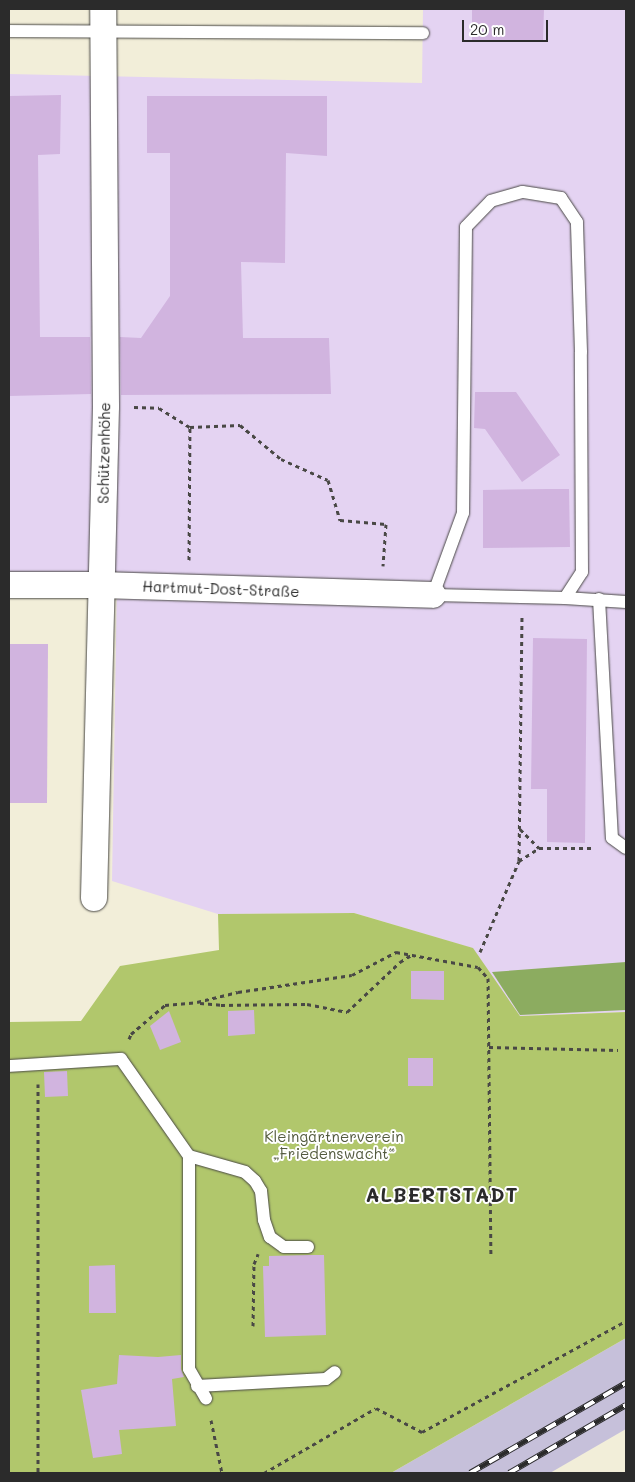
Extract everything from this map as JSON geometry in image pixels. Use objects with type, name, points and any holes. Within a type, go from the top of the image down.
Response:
[{"type":"street","name":"Schützenhöhe","points":[[94,898],[100,585],[106,406],[103,20]]},
{"type":"street","name":"Hartmut-Dost-Straße","points":[[9,585],[100,585],[433,595]]},
{"type":"lane","points":[[9,31],[103,20],[423,33]]},
{"type":"lane","points":[[565,598],[582,572],[581,352],[577,222],[561,198],[522,192],[491,201],[466,227],[462,513],[433,595],[599,599],[626,602]]},
{"type":"lane","points":[[599,599],[612,838],[626,848]]},
{"type":"lane","points":[[9,1066],[122,1059],[189,1156],[189,1369],[206,1399]]},
{"type":"lane","points":[[189,1156],[235,1167],[255,1180],[261,1190],[264,1220],[270,1237],[284,1247],[308,1247]]},
{"type":"lane","points":[[197,1386],[326,1379],[335,1372]]},
{"type":"path","points":[[106,406],[159,408],[190,427],[240,425],[281,459],[328,480],[340,520],[386,524],[381,594]]},
{"type":"path","points":[[189,588],[190,427]]},
{"type":"path","points":[[480,952],[519,861],[523,597]]},
{"type":"path","points":[[519,829],[539,848]]},
{"type":"path","points":[[519,861],[539,848],[596,848],[612,838]]},
{"type":"path","points":[[122,1059],[131,1034],[165,1005],[197,1002],[238,992],[352,975],[396,952],[478,967],[488,978],[491,1254]]},
{"type":"path","points":[[197,1002],[221,1005],[307,1004],[347,1012],[400,962],[412,954]]},
{"type":"path","points":[[489,1047],[618,1050]]},
{"type":"path","points":[[38,1065],[38,1473]]},
{"type":"path","points":[[252,1326],[254,1264],[270,1237]]},
{"type":"path","points":[[264,1473],[376,1408],[422,1432],[626,1321]]},
{"type":"path","points":[[206,1399],[222,1473]]},
{"type":"shaded area","points":[[423,9],[626,9],[626,1012],[520,1016],[472,948],[354,913],[218,914],[112,881],[117,582],[9,582],[9,74],[422,83]]},
{"type":"shaded area","points":[[626,1338],[626,1429],[550,1473],[391,1473]]},
{"type":"green space","name":"Kleingärtnerverein „Friedenswacht“","points":[[354,913],[473,948],[520,1016],[626,1012],[626,1338],[391,1473],[9,1473],[9,1022],[81,1021],[120,966],[219,950],[218,914]]},
{"type":"green space","points":[[626,962],[626,1010],[520,1015],[492,972]]},
{"type":"building","points":[[472,9],[544,9],[543,40],[472,40]]},
{"type":"building","points":[[61,95],[60,154],[38,155],[40,337],[90,337],[91,394],[9,396],[9,96]]},
{"type":"building","points":[[147,96],[327,96],[327,156],[286,153],[285,263],[241,262],[243,338],[329,338],[331,394],[121,395],[120,337],[141,338],[170,296],[170,153],[147,153]]},
{"type":"building","points":[[475,392],[516,392],[560,455],[522,482],[485,429],[474,428]]},
{"type":"building","points":[[569,489],[570,547],[483,548],[483,490]]},
{"type":"building","points":[[533,638],[587,639],[585,843],[547,842],[547,789],[531,789]]},
{"type":"building","points":[[9,644],[48,644],[47,803],[9,803]]},
{"type":"building","points":[[411,971],[444,971],[444,1000],[411,999]]},
{"type":"building","points":[[254,1010],[255,1034],[228,1036],[228,1011]]},
{"type":"building","points":[[169,1011],[181,1042],[160,1050],[150,1026]]},
{"type":"building","points":[[408,1058],[433,1058],[433,1086],[408,1086]]},
{"type":"building","points":[[67,1071],[68,1096],[45,1097],[44,1072]]},
{"type":"building","points":[[324,1255],[326,1335],[265,1337],[263,1266],[269,1266],[269,1256]]},
{"type":"building","points":[[115,1265],[116,1313],[89,1313],[89,1266]]},
{"type":"building","points":[[119,1355],[158,1357],[181,1355],[181,1369],[184,1377],[172,1379],[176,1426],[119,1430],[122,1454],[93,1458],[81,1390],[117,1384]]},
{"type":"railway","points":[[470,1473],[626,1383]]},
{"type":"railway","points":[[509,1473],[626,1405]]},
{"type":"district","name":"ALBERTSTADT","points":[[442,1194]]}]
